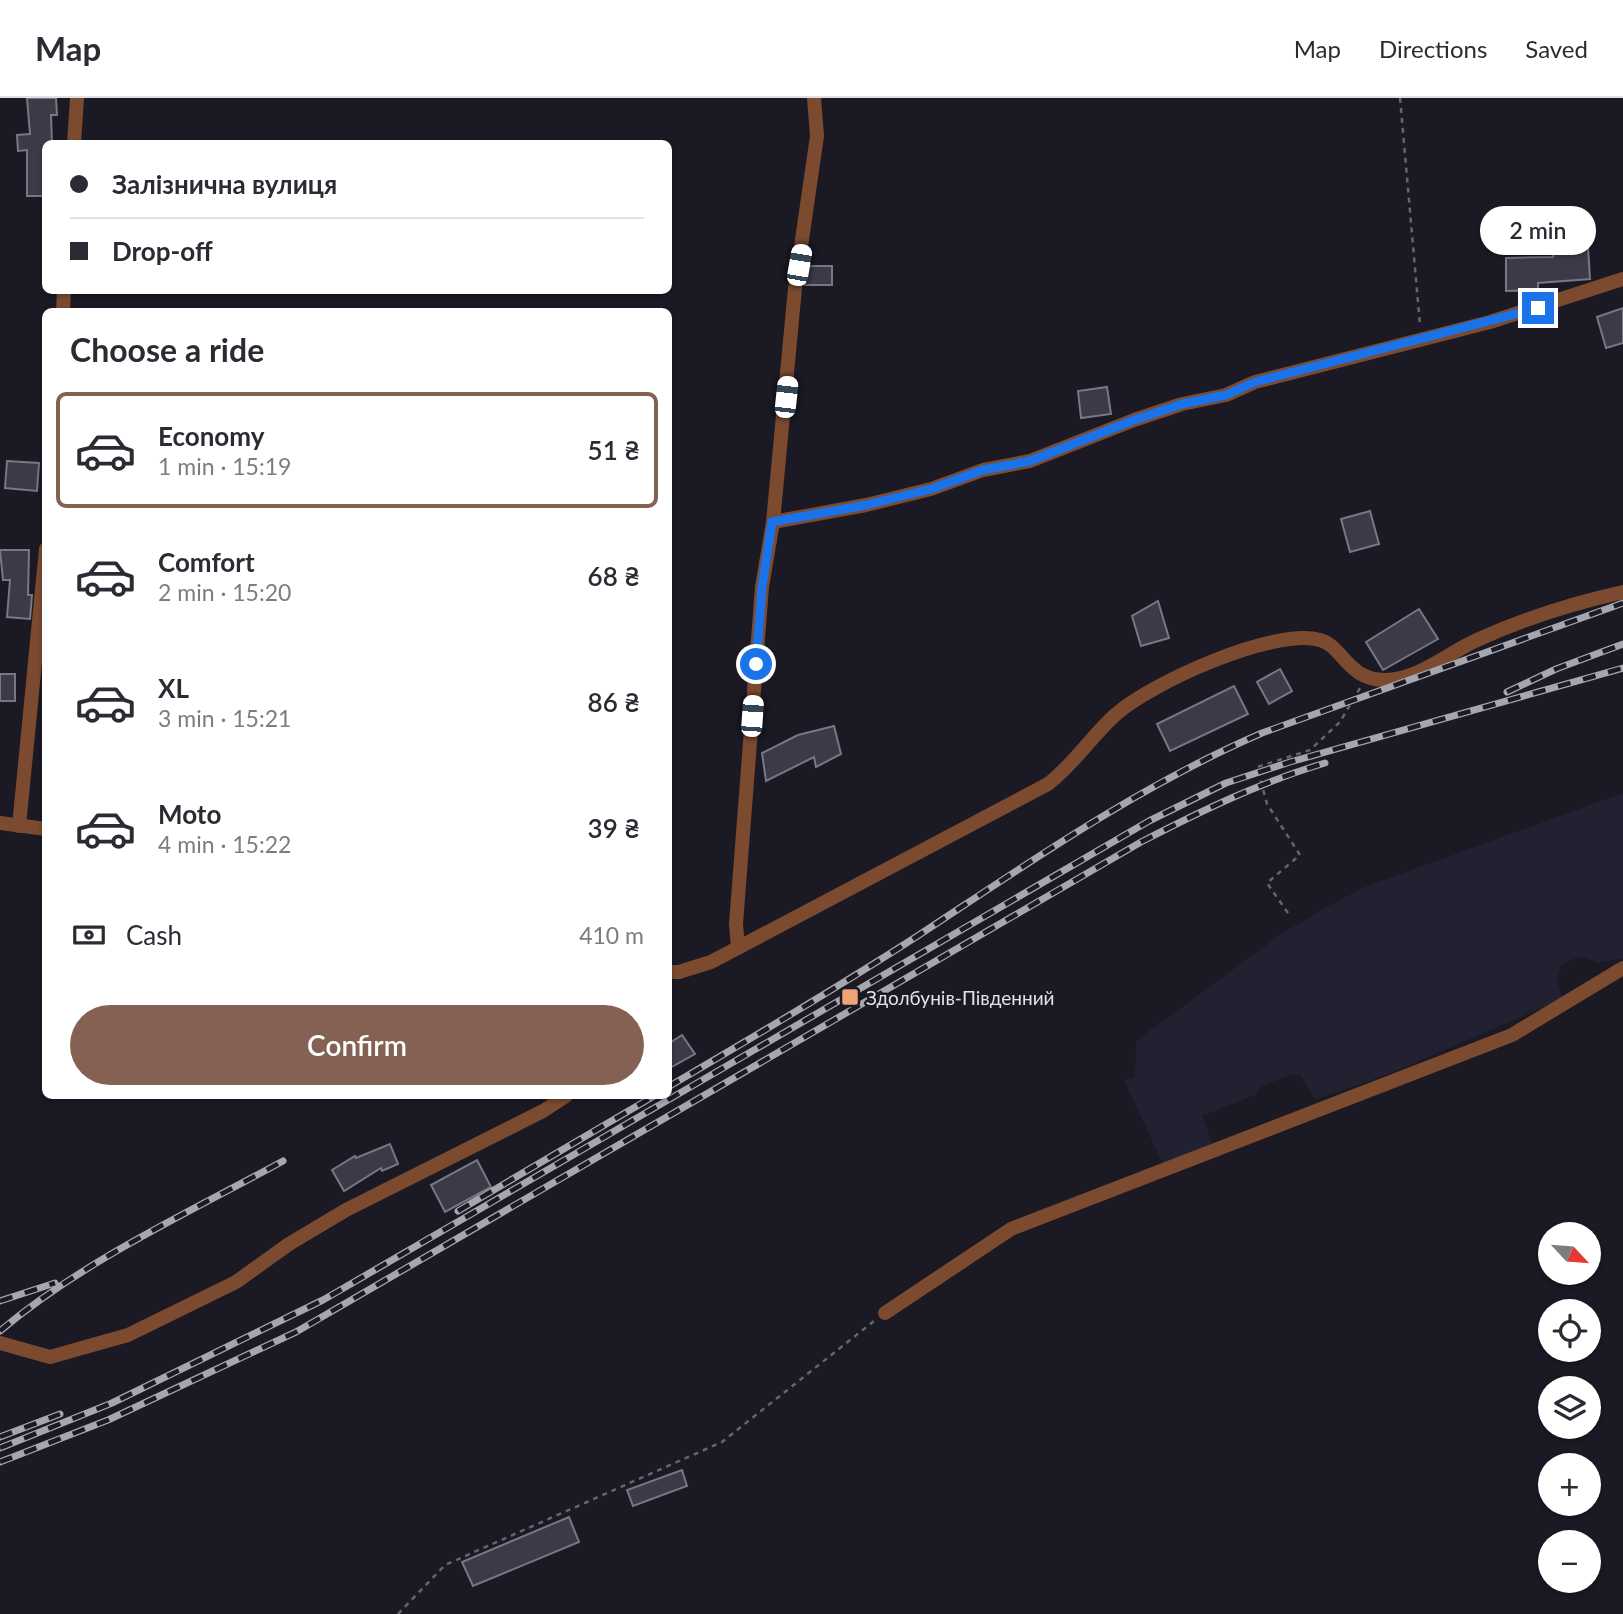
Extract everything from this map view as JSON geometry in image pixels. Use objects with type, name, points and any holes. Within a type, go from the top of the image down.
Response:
[{"type":"street","points":[[74,140],[77,98]]},
{"type":"street","points":[[738,948],[736,924],[762,587],[772,522],[795,288],[817,136],[814,98]]},
{"type":"street","points":[[772,522],[866,505],[931,489],[983,470],[1030,461],[1055,449],[1182,404],[1226,395],[1255,382],[1514,315],[1623,279]]},
{"type":"street","points":[[19,826],[42,590]]},
{"type":"street","points":[[672,972],[711,962],[1048,784],[1071,766],[1120,711],[1184,672],[1262,646],[1306,639],[1320,640],[1332,646],[1346,665],[1384,681],[1412,675],[1476,641],[1525,621],[1623,592]]},
{"type":"street","points":[[0,823],[42,829]]},
{"type":"street","points":[[885,1313],[1011,1229],[1512,1035],[1623,968]]},
{"type":"street","points":[[0,1343],[50,1357],[128,1335],[236,1282],[289,1244],[346,1210],[543,1111],[561,1099]]},
{"type":"path","points":[[1400,98],[1421,339]]},
{"type":"path","points":[[1288,913],[1267,883],[1300,855],[1267,804],[1256,767],[1310,750],[1340,722],[1368,676]]},
{"type":"path","points":[[397,1614],[445,1565],[722,1442],[885,1313]]},
{"type":"shaded area","points":[[1623,793],[1623,958],[1598,963],[1581,956],[1562,964],[1557,980],[1562,999],[1394,1072],[1315,1100],[1301,1076],[1293,1074],[1260,1087],[1257,1094],[1202,1116],[1213,1144],[1163,1164],[1124,1080],[1135,1077],[1136,1041],[1281,934],[1365,887]]},
{"type":"building","points":[[27,98],[56,98],[57,115],[51,115],[52,140],[42,140],[42,196],[27,196],[27,150],[18,151],[17,135],[30,134]]},
{"type":"building","points":[[1588,247],[1590,279],[1538,283],[1538,290],[1506,291],[1506,258],[1553,257],[1552,250]]},
{"type":"building","points":[[808,266],[832,266],[832,285],[805,285]]},
{"type":"building","points":[[1623,308],[1623,343],[1606,348],[1597,317]]},
{"type":"building","points":[[1107,387],[1111,414],[1081,418],[1078,391]]},
{"type":"building","points":[[7,461],[39,463],[37,491],[5,488]]},
{"type":"building","points":[[1370,511],[1379,544],[1350,552],[1341,519]]},
{"type":"building","points":[[0,550],[29,550],[28,595],[32,595],[30,619],[7,617],[10,580],[3,580]]},
{"type":"building","points":[[1158,601],[1169,638],[1141,646],[1132,616]]},
{"type":"building","points":[[1419,609],[1438,639],[1383,670],[1366,642]]},
{"type":"building","points":[[1280,669],[1292,691],[1269,704],[1257,682]]},
{"type":"building","points":[[0,674],[15,674],[15,701],[0,701]]},
{"type":"building","points":[[1234,686],[1248,714],[1170,751],[1157,724]]},
{"type":"building","points":[[834,726],[841,754],[816,767],[814,757],[766,781],[762,753],[798,735]]},
{"type":"building","points":[[682,1035],[695,1054],[672,1067],[672,1041]]},
{"type":"building","points":[[390,1144],[398,1164],[382,1171],[381,1168],[344,1191],[332,1170],[355,1156],[356,1158]]},
{"type":"building","points":[[477,1160],[491,1187],[445,1212],[431,1185]]},
{"type":"building","points":[[682,1470],[687,1486],[633,1506],[627,1490]]},
{"type":"building","points":[[569,1517],[579,1542],[473,1586],[462,1562]]},
{"type":"railway","points":[[672,1085],[857,974],[1086,826],[1216,754],[1262,733],[1623,603]]},
{"type":"railway","points":[[1507,692],[1556,669],[1623,644]]},
{"type":"railway","points":[[672,1098],[1149,821],[1226,783],[1290,762],[1623,668]]},
{"type":"railway","points":[[0,1462],[108,1420],[296,1332],[1141,842],[1232,798],[1325,763]]},
{"type":"railway","points":[[458,1211],[649,1099]]},
{"type":"railway","points":[[0,1448],[112,1403],[323,1300],[670,1099]]},
{"type":"railway","points":[[0,1331],[66,1282],[101,1260],[283,1161]]},
{"type":"railway","points":[[0,1301],[55,1283]]},
{"type":"railway","points":[[0,1437],[60,1414]]},
{"type":"place","name":"Здолбунів-Південний","points":[[850,997]]},
{"type":"route","points":[[756,664],[762,587],[772,522],[794,520],[931,489],[983,470],[1030,461],[1134,420],[1182,404],[1226,395],[1255,382],[1538,308]]}]
